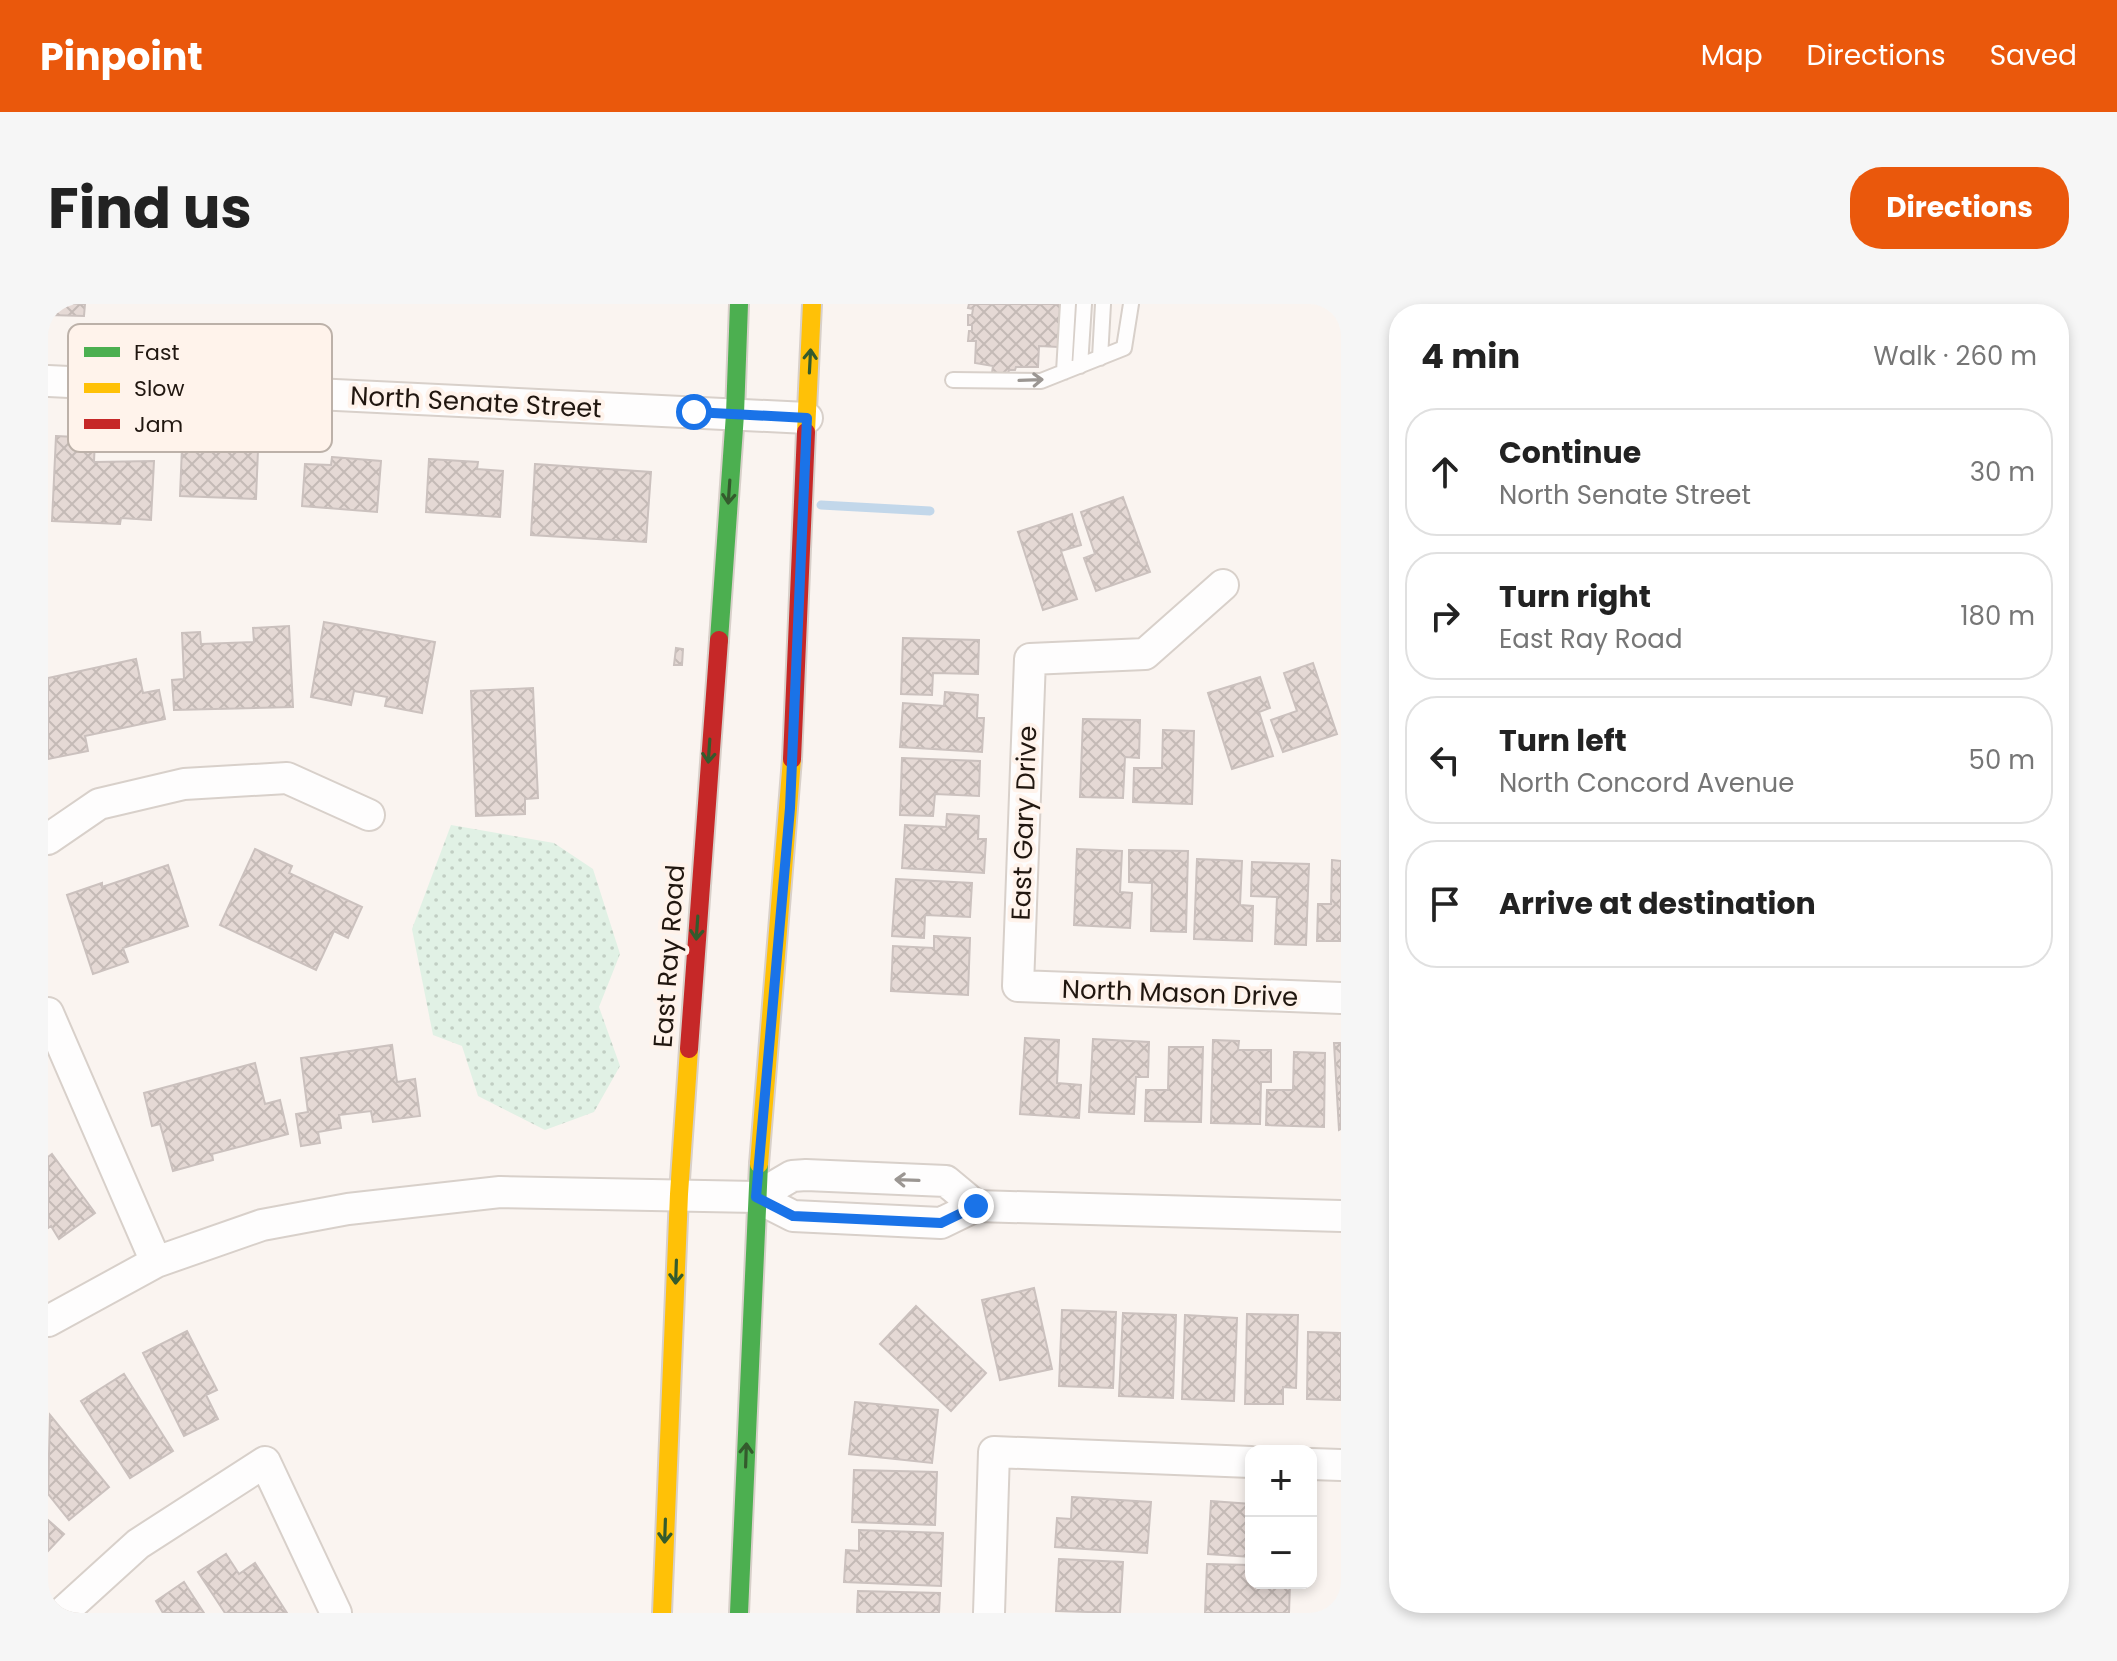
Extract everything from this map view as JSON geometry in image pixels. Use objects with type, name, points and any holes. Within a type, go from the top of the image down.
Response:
[{"type":"main road","name":"East Ray Road","points":[[662,1613],[679,1194],[735,414],[739,304]]},
{"type":"main road","points":[[739,1613],[756,1197],[790,808],[812,304]]},
{"type":"street","name":"North Senate Street","points":[[48,381],[68,382]]},
{"type":"street","name":"North Senate Street","points":[[332,395],[807,418]]},
{"type":"street","name":"East Gary Drive","points":[[1018,986],[1030,659],[1145,654],[1223,585]]},
{"type":"street","points":[[48,839],[99,804],[184,784],[287,778],[369,815]]},
{"type":"street","name":"North Mason Drive","points":[[1018,986],[1341,998]]},
{"type":"street","points":[[48,1013],[156,1262]]},
{"type":"street","points":[[756,1197],[792,1176],[946,1181],[976,1206]]},
{"type":"street","points":[[48,1321],[156,1262],[262,1225],[348,1209],[500,1192],[756,1197],[793,1216],[941,1223],[976,1206],[1341,1216]]},
{"type":"street","points":[[989,1613],[994,1452],[1245,1462]]},
{"type":"street","points":[[62,1613],[138,1544],[265,1462],[336,1613]]},
{"type":"street","points":[[1317,1464],[1341,1465]]},
{"type":"lane","points":[[1064,372],[1068,304]]},
{"type":"lane","points":[[1080,366],[1084,304]]},
{"type":"lane","points":[[1100,358],[1103,304]]},
{"type":"lane","points":[[953,380],[1041,381],[1124,348],[1131,304]]},
{"type":"green space","points":[[451,825],[554,843],[593,869],[620,954],[599,1007],[620,1066],[594,1112],[545,1130],[478,1096],[462,1046],[433,1035],[412,929]]},
{"type":"building","points":[[48,304],[85,304],[84,316],[48,315]]},
{"type":"building","points":[[969,304],[1060,304],[1058,347],[1039,346],[1038,367],[1016,367],[1008,374],[992,373],[993,366],[975,363],[976,341],[968,341],[972,325],[968,325],[968,315],[972,315],[973,309],[968,308]]},
{"type":"building","points":[[56,436],[68,437],[68,452],[94,452],[94,462],[154,461],[151,520],[121,518],[120,524],[52,521]]},
{"type":"building","points":[[182,452],[258,452],[256,499],[180,496]]},
{"type":"building","points":[[332,457],[381,461],[377,512],[302,506],[305,464],[331,465]]},
{"type":"building","points":[[429,459],[478,462],[477,469],[503,471],[500,517],[426,512]]},
{"type":"building","points":[[535,464],[651,472],[646,542],[531,535]]},
{"type":"building","points":[[1123,497],[1150,572],[1096,591],[1084,558],[1095,554],[1081,512]]},
{"type":"building","points":[[1072,514],[1081,545],[1061,551],[1077,599],[1043,610],[1018,532]]},
{"type":"building","points":[[324,622],[435,642],[422,713],[385,706],[387,697],[354,691],[351,705],[311,697]]},
{"type":"building","points":[[289,626],[293,707],[174,710],[172,680],[184,679],[182,633],[200,632],[201,644],[254,642],[253,628]]},
{"type":"building","points":[[903,638],[979,640],[978,674],[933,673],[932,695],[901,694]]},
{"type":"building","points":[[676,648],[683,649],[682,665],[674,665]]},
{"type":"building","points":[[136,659],[143,693],[159,690],[165,719],[85,736],[88,751],[48,759],[48,678]]},
{"type":"building","points":[[1313,663],[1337,734],[1283,752],[1271,720],[1297,711],[1284,673]]},
{"type":"building","points":[[1260,677],[1270,708],[1259,712],[1273,756],[1232,769],[1208,693]]},
{"type":"building","points":[[533,688],[538,798],[525,799],[525,814],[476,816],[471,691]]},
{"type":"building","points":[[945,692],[978,695],[977,718],[984,718],[982,752],[900,747],[903,703],[944,706]]},
{"type":"building","points":[[1083,719],[1140,720],[1139,758],[1125,757],[1123,798],[1080,797]]},
{"type":"building","points":[[1163,730],[1194,731],[1192,804],[1133,802],[1134,768],[1162,768]]},
{"type":"building","points":[[902,758],[980,761],[979,796],[935,794],[933,816],[900,815]]},
{"type":"building","points":[[947,814],[979,816],[978,839],[986,839],[984,873],[902,868],[905,825],[946,827]]},
{"type":"building","points":[[255,849],[292,866],[289,873],[362,907],[348,938],[334,931],[316,970],[220,925]]},
{"type":"building","points":[[1077,849],[1122,851],[1120,892],[1132,893],[1130,928],[1074,925]]},
{"type":"building","points":[[1129,850],[1188,851],[1186,932],[1151,931],[1152,883],[1129,882]]},
{"type":"building","points":[[1197,859],[1242,861],[1240,905],[1253,906],[1252,941],[1194,939]]},
{"type":"building","points":[[1332,860],[1341,861],[1341,941],[1317,941],[1318,904],[1331,904]]},
{"type":"building","points":[[1252,862],[1309,864],[1306,945],[1275,944],[1277,897],[1251,896]]},
{"type":"building","points":[[168,865],[188,926],[123,948],[128,962],[93,974],[67,895]]},
{"type":"building","points":[[896,879],[972,883],[970,917],[925,915],[924,938],[892,936]]},
{"type":"building","points":[[934,936],[970,938],[968,995],[891,991],[893,946],[934,948]]},
{"type":"building","points":[[1025,1038],[1059,1040],[1057,1083],[1081,1085],[1079,1118],[1020,1114]]},
{"type":"building","points":[[1093,1039],[1149,1042],[1148,1077],[1136,1077],[1134,1114],[1089,1112]]},
{"type":"building","points":[[1213,1040],[1239,1041],[1238,1050],[1271,1050],[1271,1082],[1261,1082],[1260,1124],[1211,1123]]},
{"type":"building","points":[[1334,1043],[1341,1043],[1339,1130]]},
{"type":"building","points":[[392,1045],[397,1082],[415,1079],[420,1116],[373,1122],[371,1111],[339,1115],[341,1128],[318,1132],[320,1143],[301,1146],[296,1114],[308,1112],[301,1058]]},
{"type":"building","points":[[1169,1047],[1203,1047],[1201,1122],[1145,1121],[1146,1090],[1168,1090]]},
{"type":"building","points":[[1294,1052],[1325,1053],[1324,1127],[1266,1125],[1267,1090],[1293,1090]]},
{"type":"building","points":[[255,1063],[265,1104],[280,1100],[288,1134],[212,1154],[213,1160],[173,1171],[160,1124],[152,1126],[144,1093]]},
{"type":"building","points":[[52,1154],[95,1213],[59,1239],[51,1226],[48,1228],[48,1157]]},
{"type":"building","points":[[1034,1288],[1052,1369],[1000,1380],[982,1300]]},
{"type":"building","points":[[916,1306],[986,1373],[951,1411],[880,1344]]},
{"type":"building","points":[[1062,1310],[1116,1312],[1113,1388],[1059,1386]]},
{"type":"building","points":[[1123,1313],[1176,1315],[1173,1398],[1119,1396]]},
{"type":"building","points":[[1247,1314],[1298,1315],[1296,1388],[1283,1387],[1283,1404],[1245,1404]]},
{"type":"building","points":[[1185,1315],[1237,1318],[1234,1401],[1182,1399]]},
{"type":"building","points":[[187,1331],[217,1390],[206,1395],[218,1419],[184,1436],[143,1353]]},
{"type":"building","points":[[1308,1332],[1341,1333],[1341,1400],[1307,1399]]},
{"type":"building","points":[[124,1374],[173,1451],[130,1478],[81,1401]]},
{"type":"building","points":[[855,1402],[938,1410],[932,1463],[849,1454]]},
{"type":"building","points":[[50,1415],[109,1487],[69,1520],[48,1494]]},
{"type":"building","points":[[854,1470],[937,1472],[935,1525],[852,1522]]},
{"type":"building","points":[[1072,1497],[1151,1502],[1147,1553],[1055,1547],[1057,1518],[1071,1519]]},
{"type":"building","points":[[1211,1501],[1245,1504],[1245,1557],[1208,1554]]},
{"type":"building","points":[[48,1520],[64,1534],[48,1551]]},
{"type":"building","points":[[859,1530],[943,1533],[941,1586],[844,1582],[846,1550],[859,1551]]},
{"type":"building","points":[[226,1554],[239,1574],[255,1563],[287,1613],[225,1613],[198,1572]]},
{"type":"building","points":[[1059,1559],[1123,1562],[1120,1613],[1056,1611]]},
{"type":"building","points":[[1207,1564],[1245,1565],[1245,1589],[1290,1589],[1289,1613],[1205,1613]]},
{"type":"building","points":[[184,1582],[204,1613],[163,1613],[156,1601]]},
{"type":"building","points":[[858,1591],[940,1593],[939,1613],[857,1613]]},
{"type":"waterway","points":[[821,505],[930,511]]},
{"type":"traffic: fast","points":[[719,640],[735,414],[739,304]]},
{"type":"traffic: fast","points":[[739,1613],[759,1164]]},
{"type":"traffic: slow","points":[[806,432],[812,304]]},
{"type":"traffic: slow","points":[[759,1164],[792,759]]},
{"type":"traffic: slow","points":[[662,1613],[679,1194],[689,1049]]},
{"type":"traffic: jam","points":[[792,759],[806,432]]},
{"type":"traffic: jam","points":[[689,1049],[719,640]]},
{"type":"route","points":[[694,412],[807,418],[790,808],[756,1197],[793,1216],[941,1223],[976,1206]]}]
